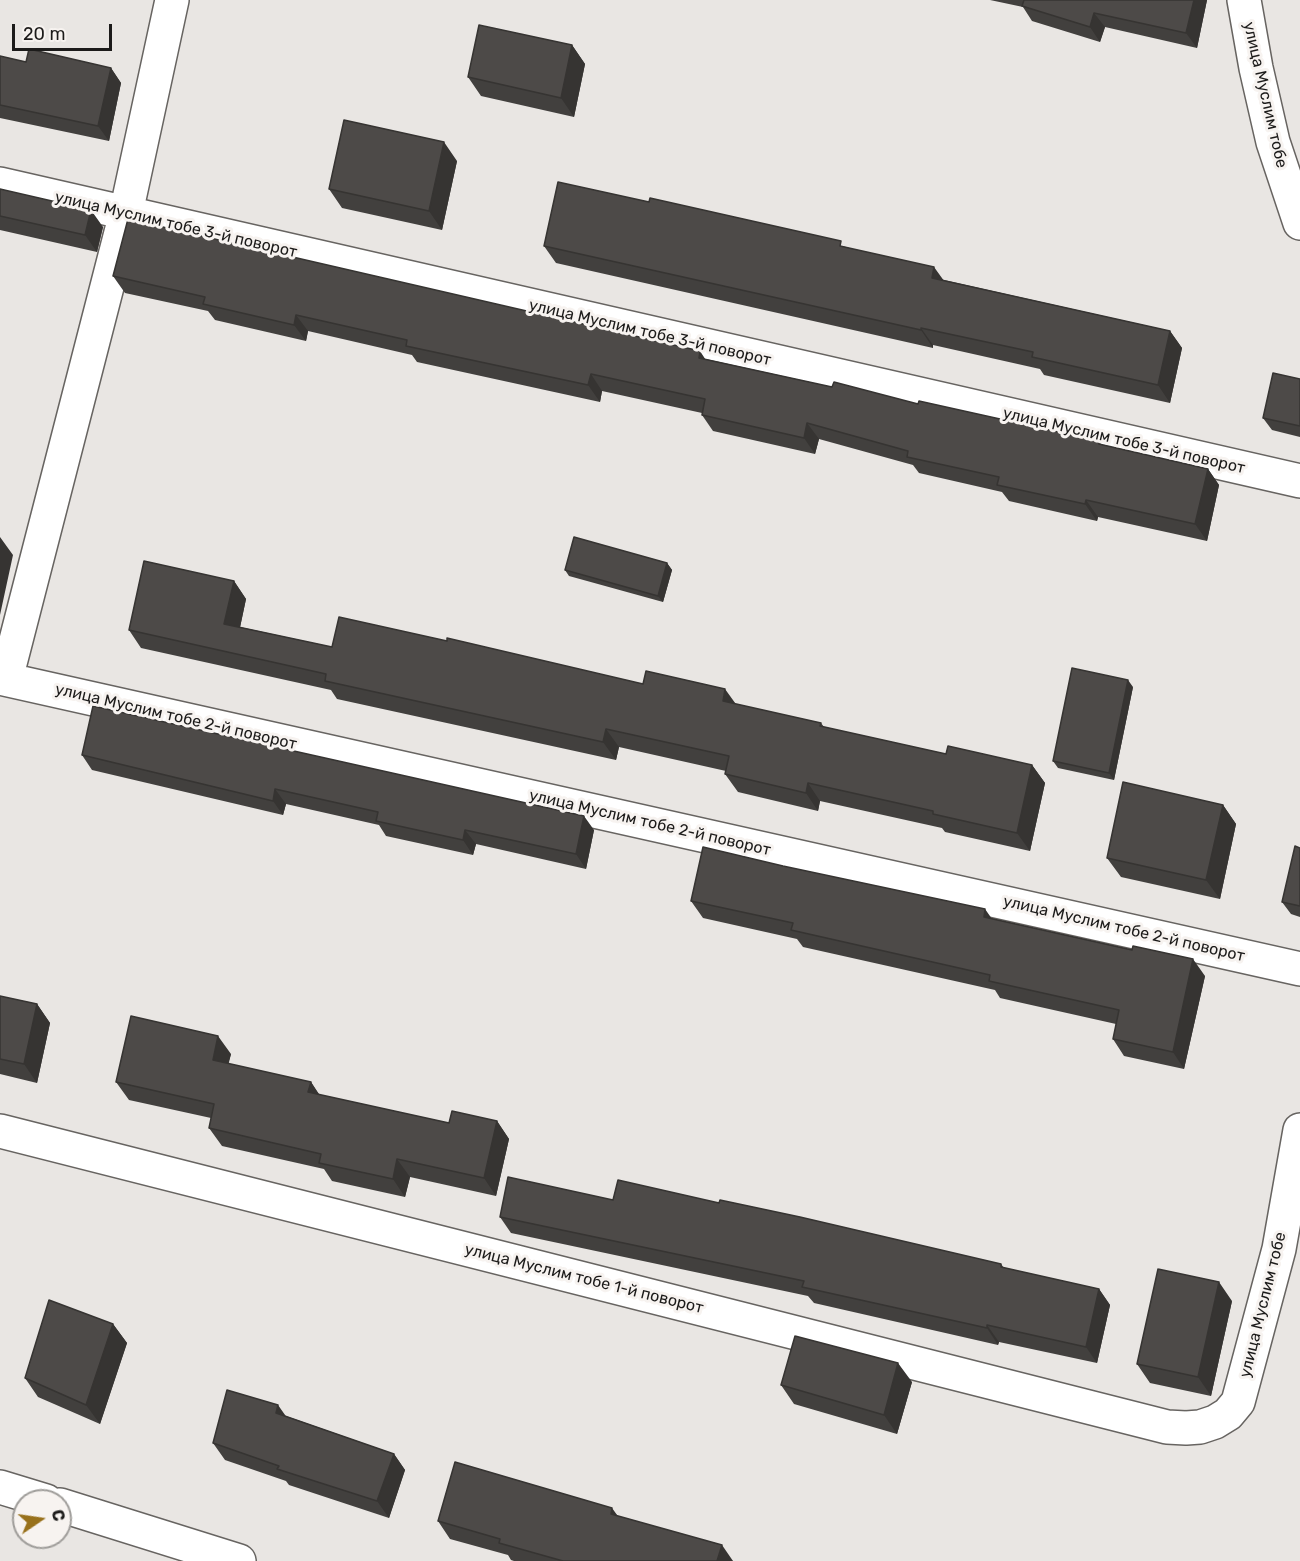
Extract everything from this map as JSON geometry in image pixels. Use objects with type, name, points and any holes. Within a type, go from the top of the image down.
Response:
[{"type":"street","points":[[3,678],[126,213],[172,0]]},
{"type":"street","name":"улица Муслим тобе","points":[[1244,0],[1256,68],[1273,142],[1300,223]]},
{"type":"street","name":"улица Муслим тобе 3-й поворот","points":[[0,184],[1300,481]]},
{"type":"street","name":"улица Муслим тобе 2-й поворот","points":[[3,678],[1300,969]]},
{"type":"street","name":"улица Муслим тобе","points":[[1167,1427],[1200,1427],[1215,1422],[1228,1414],[1238,1402],[1289,1253],[1300,1130]]},
{"type":"street","name":"улица Муслим тобе 1-й поворот","points":[[0,1131],[1167,1427]]},
{"type":"street","points":[[72,1509],[239,1561]]},
{"type":"building","points":[[1024,0],[1194,0],[1186,33],[1094,13],[1090,27],[1022,6]]},
{"type":"building","points":[[479,25],[572,45],[561,98],[468,77]]},
{"type":"building","points":[[29,49],[111,68],[98,126],[0,105],[0,56],[26,62]]},
{"type":"building","points":[[344,120],[444,142],[429,211],[329,189]]},
{"type":"building","points":[[558,182],[649,202],[650,198],[841,241],[840,246],[934,267],[932,278],[1170,331],[1158,385],[1032,357],[1033,352],[921,328],[921,330],[544,246]]},
{"type":"building","points":[[0,189],[91,210],[85,235],[0,216]]},
{"type":"building","points":[[128,219],[700,351],[699,358],[832,387],[834,382],[918,404],[919,401],[1099,441],[1099,444],[1208,469],[1195,524],[1086,500],[1085,504],[997,485],[999,477],[907,457],[908,451],[807,423],[804,438],[702,415],[705,399],[591,374],[588,385],[406,346],[407,340],[296,315],[294,325],[203,304],[205,297],[113,276]]},
{"type":"building","points":[[1273,373],[1300,379],[1300,426],[1263,418]]},
{"type":"building","points":[[574,537],[667,563],[658,596],[565,570]]},
{"type":"building","points":[[144,561],[234,581],[224,624],[332,647],[339,617],[447,641],[447,638],[643,684],[646,671],[725,689],[723,701],[821,723],[820,726],[946,754],[948,746],[1032,765],[1017,833],[933,814],[933,811],[808,783],[806,793],[725,774],[729,756],[606,729],[603,742],[325,681],[326,674],[129,630]]},
{"type":"building","points":[[1072,668],[1128,680],[1109,773],[1053,761]]},
{"type":"building","points":[[93,706],[584,816],[576,854],[465,830],[463,840],[376,821],[378,812],[275,789],[273,801],[82,755]]},
{"type":"building","points":[[1123,782],[1223,805],[1206,880],[1107,858]]},
{"type":"building","points":[[1295,846],[1300,848],[1300,906],[1282,902]]},
{"type":"building","points":[[703,847],[985,909],[984,917],[1132,950],[1133,946],[1193,959],[1173,1052],[1113,1039],[1119,1010],[989,981],[990,975],[791,930],[793,923],[691,901]]},
{"type":"building","points":[[0,996],[37,1004],[24,1064],[0,1059]]},
{"type":"building","points":[[131,1016],[218,1036],[213,1060],[311,1082],[308,1092],[449,1123],[452,1111],[497,1121],[484,1178],[397,1159],[393,1179],[319,1163],[321,1154],[209,1128],[214,1104],[116,1082]]},
{"type":"building","points":[[508,1177],[613,1200],[618,1180],[719,1203],[720,1200],[800,1217],[1099,1289],[1086,1347],[987,1325],[987,1328],[802,1287],[804,1281],[500,1217]]},
{"type":"building","points":[[1158,1269],[1219,1282],[1198,1377],[1137,1364]]},
{"type":"building","points":[[49,1300],[113,1324],[86,1405],[25,1378]]},
{"type":"building","points":[[795,1336],[898,1363],[884,1415],[781,1385]]},
{"type":"building","points":[[227,1390],[278,1405],[276,1413],[394,1454],[377,1501],[277,1469],[279,1466],[213,1443]]},
{"type":"building","points":[[455,1462],[612,1508],[611,1514],[722,1545],[717,1561],[563,1561],[499,1543],[500,1539],[438,1521]]}]
